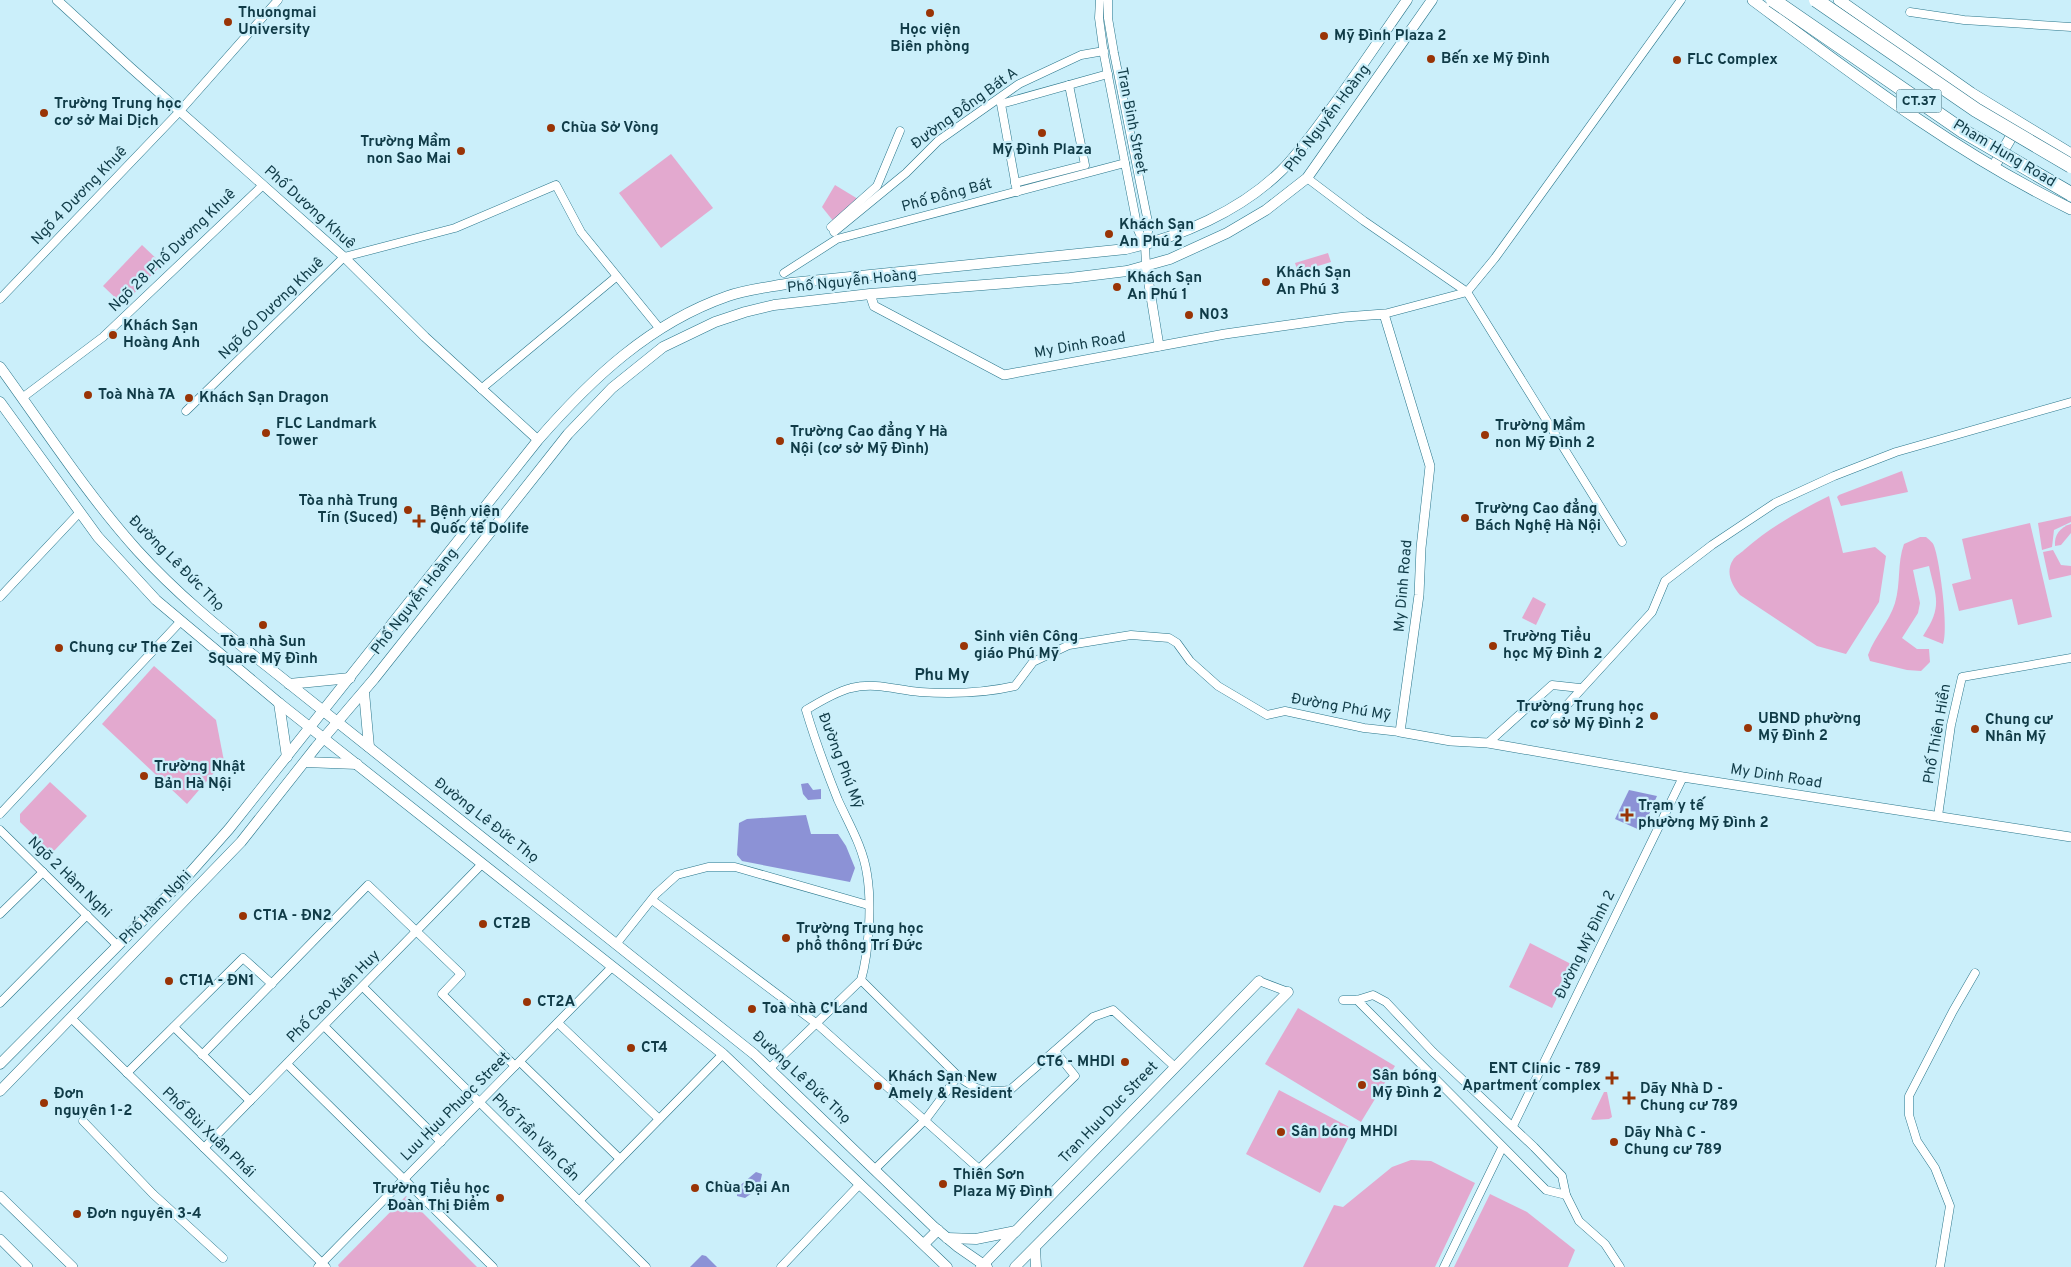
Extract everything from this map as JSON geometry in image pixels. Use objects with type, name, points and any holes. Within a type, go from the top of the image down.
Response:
[{"type":"highway","name":"CT.37","points":[[1773,0],[1962,131],[2071,194]]},
{"type":"highway","name":"CT.37","points":[[1816,0],[1976,110],[2071,166]]},
{"type":"main road","name":"Phố Nguyễn Hoàng","points":[[310,727],[538,440],[598,376],[660,328],[685,314],[728,296],[792,283],[1126,249],[1144,245],[1195,226],[1221,213],[1259,189],[1280,172],[1299,151],[1348,86],[1407,0]]},
{"type":"main road","name":"Phố Nguyễn Hoàng","points":[[324,738],[364,692],[491,530],[590,409],[637,366],[664,348],[715,322],[774,305],[870,294],[1070,278],[1127,271],[1190,251],[1243,225],[1266,210],[1307,178],[1432,0]]},
{"type":"main road","name":"Pham Hung Road","points":[[1753,0],[1838,64],[1945,136],[2071,210]]},
{"type":"main road","points":[[1838,0],[1971,93],[2071,154]]},
{"type":"main road","points":[[1994,166],[2019,124]]},
{"type":"main road","name":"Đường Lê Đức Thọ","points":[[0,368],[91,494],[145,559],[210,621],[617,943],[770,1068],[938,1230],[984,1266]]},
{"type":"main road","points":[[0,402],[80,513],[116,559],[180,622],[279,703],[723,1054],[947,1267]]},
{"type":"main road","points":[[289,684],[350,678]]},
{"type":"main road","points":[[364,692],[369,747]]},
{"type":"main road","points":[[279,703],[286,757]]},
{"type":"main road","name":"Phố Hàm Nghi","points":[[1,1061],[171,892],[229,829],[310,727]]},
{"type":"main road","name":"Phố Hàm Nghi","points":[[0,1091],[241,842],[324,738]]},
{"type":"main road","points":[[305,762],[357,764]]},
{"type":"main road","name":"Tran Huu Duc Street","points":[[984,1266],[1174,1067],[1260,981]]},
{"type":"main road","points":[[1015,1267],[1288,992]]},
{"type":"main road","points":[[924,1244],[938,1230]]},
{"type":"main road","points":[[947,1238],[976,1239],[1017,1230]]},
{"type":"main road","points":[[1035,1248],[1036,1267]]},
{"type":"main road","points":[[936,1255],[936,1267]]},
{"type":"street","name":"Phố Dương Khuê","points":[[57,0],[179,112],[344,257],[538,440]]},
{"type":"street","name":"Ngõ 4 Dương Khuê","points":[[0,299],[179,112],[278,0]]},
{"type":"street","name":"Tran Binh Street","points":[[1100,0],[1099,18],[1104,51],[1138,230],[1144,245],[1159,346]]},
{"type":"street","name":"Tran Binh Street","points":[[1108,0],[1108,18],[1114,53],[1149,227],[1144,245]]},
{"type":"street","points":[[1384,314],[1467,292],[1496,258],[1680,0]]},
{"type":"street","points":[[1910,12],[1964,20],[2071,27]]},
{"type":"street","name":"Đường Đồng Bát A","points":[[900,130],[877,186],[832,230],[906,173],[938,141],[1019,84],[1080,55],[1104,51]]},
{"type":"street","points":[[1017,192],[1001,104],[1108,74]]},
{"type":"street","points":[[1015,183],[1085,166],[1070,85]]},
{"type":"street","name":"Phố Đồng Bát","points":[[784,273],[837,239],[1125,163]]},
{"type":"street","points":[[1307,178],[1364,221],[1467,292],[1622,542]]},
{"type":"street","name":"Ngõ 28 Phố Dương Khuê","points":[[22,398],[103,337],[263,185]]},
{"type":"street","name":"Ngõ 60 Dương Khuê","points":[[186,411],[344,257],[456,228],[556,185],[581,232],[616,277]]},
{"type":"street","points":[[481,388],[616,277],[660,328]]},
{"type":"street","name":"My Dinh Road","points":[[870,294],[874,306],[1004,375],[1159,346],[1345,317],[1384,314],[1430,466],[1421,548],[1419,595],[1400,732],[1451,741],[1488,743],[1683,777],[2071,837]]},
{"type":"street","points":[[1555,718],[1580,688],[1652,612],[1665,581],[1712,545],[1775,503],[1834,476],[1896,452],[2071,402]]},
{"type":"street","points":[[0,597],[80,513]]},
{"type":"street","points":[[476,518],[491,530]]},
{"type":"street","points":[[0,814],[180,622]]},
{"type":"street","name":"Đường Phú Mỹ","points":[[861,980],[865,966],[868,905],[867,875],[858,843],[825,766],[806,710],[850,688],[878,684],[919,692],[994,691],[1016,686],[1034,662],[1068,645],[1131,635],[1169,638],[1177,643],[1190,661],[1218,686],[1266,714],[1285,712],[1364,728],[1400,732]]},
{"type":"street","name":"Phố Thiên Hiền","points":[[1938,816],[1951,725],[1962,677],[2071,658]]},
{"type":"street","points":[[1488,743],[1552,686],[1580,688]]},
{"type":"street","name":"Đường Mỹ Đình 2","points":[[1514,1126],[1683,777]]},
{"type":"street","name":"Ngõ 2 Hàm Nghi","points":[[0,830],[118,946]]},
{"type":"street","name":"Phố Cao Xuân Huy","points":[[204,1148],[418,932],[482,864]]},
{"type":"street","points":[[617,943],[652,900],[677,875],[708,867],[735,868],[868,905]]},
{"type":"street","points":[[0,914],[43,872]]},
{"type":"street","points":[[202,1055],[368,885],[461,974],[442,994],[620,1159]]},
{"type":"street","points":[[171,892],[183,902]]},
{"type":"street","points":[[652,900],[817,1024],[926,1119],[979,1169],[1075,1076],[1055,1051]]},
{"type":"street","points":[[0,1003],[88,915]]},
{"type":"street","points":[[127,1073],[243,958],[272,984]]},
{"type":"street","name":"Luu Huu Phuoc Street","points":[[322,1266],[612,967]]},
{"type":"street","points":[[1940,1267],[1950,1206],[1935,1168],[1917,1141],[1909,1115],[1909,1096],[1975,973]]},
{"type":"street","points":[[770,1068],[861,980],[958,1076],[973,1088],[994,1092],[1010,1090],[1093,1017],[1113,1010],[1174,1067]]},
{"type":"street","points":[[1260,981],[1288,992]]},
{"type":"street","name":"Phố Trần Văn Cẩn","points":[[363,987],[646,1267]]},
{"type":"street","points":[[1343,1000],[1357,1000],[1373,995],[1386,1002],[1433,1052],[1514,1126],[1562,1176],[1566,1195],[1578,1221],[1605,1244],[1619,1266]]},
{"type":"street","points":[[1357,1000],[1502,1148],[1546,1190],[1566,1195]]},
{"type":"street","name":"Phố Bùi Xuân Phái","points":[[71,1018],[322,1266]]},
{"type":"street","points":[[558,1023],[659,1119]]},
{"type":"street","points":[[324,1026],[441,1142]]},
{"type":"street","points":[[174,1027],[250,1101]]},
{"type":"street","points":[[579,1201],[723,1054]]},
{"type":"street","points":[[286,1064],[493,1267]]},
{"type":"street","points":[[875,1169],[926,1119],[958,1076]]},
{"type":"street","points":[[83,1121],[153,1194],[223,1258]]},
{"type":"street","points":[[1444,1267],[1502,1148]]},
{"type":"street","points":[[781,1267],[860,1184]]},
{"type":"street","points":[[0,1196],[73,1267]]},
{"type":"street","points":[[0,1240],[25,1266]]},
{"type":"shaded area","points":[[671,154],[713,208],[661,248],[619,193]]},
{"type":"shaded area","points":[[835,185],[858,199],[834,222],[822,207]]},
{"type":"shaded area","points":[[142,245],[162,264],[123,305],[103,286]]},
{"type":"shaded area","points":[[1328,253],[1331,262],[1298,272],[1295,263]]},
{"type":"shaded area","points":[[1902,471],[1908,492],[1841,506],[1837,497],[1839,495]]},
{"type":"shaded area","points":[[1829,496],[1843,553],[1875,547],[1886,556],[1879,602],[1846,654],[1817,646],[1740,595],[1730,579],[1730,569],[1734,559],[1754,542],[1785,520]]},
{"type":"shaded area","points":[[2071,516],[2071,522],[2054,530],[2052,547],[2042,550],[2038,523]]},
{"type":"shaded area","points":[[2030,523],[2052,617],[2018,625],[2012,599],[1959,611],[1952,584],[1971,579],[1962,539]]},
{"type":"shaded area","points":[[2071,524],[2071,533],[2061,545],[2055,546],[2058,532]]},
{"type":"shaded area","points":[[1920,537],[1926,537],[1932,542],[1936,554],[1941,580],[1945,625],[1943,644],[1923,636],[1936,609],[1935,594],[1929,566],[1913,570],[1920,603],[1918,613],[1902,638],[1917,649],[1929,649],[1930,662],[1921,671],[1907,670],[1870,661],[1868,655],[1895,603],[1900,558],[1904,544]]},
{"type":"shaded area","points":[[2053,550],[2061,565],[2071,566],[2071,575],[2049,580],[2043,552]]},
{"type":"shaded area","points":[[1533,597],[1546,604],[1536,625],[1522,618]]},
{"type":"shaded area","points":[[154,666],[216,720],[224,761],[187,804],[102,724]]},
{"type":"shaded area","points":[[50,782],[87,816],[52,853],[20,822],[20,814]]},
{"type":"shaded area","points":[[1530,943],[1573,965],[1552,1008],[1509,987]]},
{"type":"shaded area","points":[[1298,1008],[1395,1066],[1361,1122],[1265,1064]]},
{"type":"shaded area","points":[[1279,1090],[1353,1129],[1320,1193],[1246,1154]]},
{"type":"shaded area","points":[[1604,1092],[1607,1092],[1612,1117],[1609,1119],[1593,1120],[1591,1119]]},
{"type":"shaded area","points":[[1411,1160],[1431,1161],[1475,1183],[1435,1267],[1303,1267],[1334,1205],[1343,1207],[1392,1167]]},
{"type":"shaded area","points":[[1490,1194],[1527,1212],[1575,1250],[1568,1267],[1454,1267]]},
{"type":"shaded area","points":[[406,1196],[477,1267],[339,1267],[338,1265]]},
{"type":"water","points":[[808,783],[813,790],[821,789],[821,799],[808,800],[803,794],[801,784]]},
{"type":"water","points":[[1629,790],[1657,796],[1642,831],[1615,819]]},
{"type":"water","points":[[806,815],[811,834],[838,834],[846,846],[855,868],[850,882],[742,861],[737,855],[739,823],[747,819]]},
{"type":"water","points":[[756,1172],[762,1174],[759,1188],[745,1198],[737,1196],[737,1188]]},
{"type":"water","points":[[702,1255],[706,1256],[717,1267],[690,1267]]},
{"type":"place","name":"Học viện Biên phòng","points":[[930,13]]},
{"type":"place","name":"Thuongmai University","points":[[228,22]]},
{"type":"place","name":"Mỹ Đình Plaza 2","points":[[1324,36]]},
{"type":"place","name":"Bến xe Mỹ Đình","points":[[1431,59]]},
{"type":"place","name":"FLC Complex","points":[[1677,60]]},
{"type":"place","name":"Trường Trung học cơ sở Mai Dịch","points":[[44,113]]},
{"type":"place","name":"Chùa Sở Vòng","points":[[551,128]]},
{"type":"place","name":"Mỹ Đình Plaza","points":[[1042,133]]},
{"type":"place","name":"Trường Mầm non Sao Mai","points":[[461,151]]},
{"type":"place","name":"Khách Sạn An Phú 2","points":[[1109,234]]},
{"type":"place","name":"Khách Sạn An Phú 3","points":[[1266,282]]},
{"type":"place","name":"Khách Sạn An Phú 1","points":[[1117,287]]},
{"type":"place","name":"N03","points":[[1189,315]]},
{"type":"place","name":"Khách Sạn Hoàng Anh","points":[[113,335]]},
{"type":"place","name":"Toà Nhà 7A","points":[[88,395]]},
{"type":"place","name":"Khách Sạn Dragon","points":[[189,398]]},
{"type":"place","name":"FLC Landmark Tower","points":[[266,433]]},
{"type":"place","name":"Trường Mầm non Mỹ Đình 2","points":[[1485,435]]},
{"type":"place","name":"Trường Cao đẳng Y Hà Nội (cơ sở Mỹ Đình)","points":[[780,441]]},
{"type":"place","name":"Tòa nhà Trung Tín (Suced)","points":[[408,510]]},
{"type":"place","name":"Trường Cao đẳng Bách Nghệ Hà Nội","points":[[1465,518]]},
{"type":"place","name":"Bệnh viện Quốc tế Dolife","points":[[419,521]]},
{"type":"place","name":"Tòa nhà Sun Square Mỹ Đình","points":[[263,625]]},
{"type":"place","name":"Sinh viên Công giáo Phú Mỹ","points":[[964,646]]},
{"type":"place","name":"Trường Tiểu học Mỹ Đình 2","points":[[1493,646]]},
{"type":"place","name":"Chung cư The Zei","points":[[59,648]]},
{"type":"place","name":"Trường Trung học cơ sở Mỹ Đình 2","points":[[1654,716]]},
{"type":"place","name":"UBND phường Mỹ Đình 2","points":[[1748,728]]},
{"type":"place","name":"Chung cư Nhân Mỹ","points":[[1975,729]]},
{"type":"place","name":"Trường Nhật Bản Hà Nội","points":[[144,776]]},
{"type":"place","name":"Trạm y tế phường Mỹ Đình 2","points":[[1627,815]]},
{"type":"place","name":"CT1A - ĐN2","points":[[243,916]]},
{"type":"place","name":"CT2B","points":[[483,924]]},
{"type":"place","name":"Trường Trung học phổ thông Trí Đức","points":[[786,938]]},
{"type":"place","name":"CT1A - ĐN1","points":[[169,981]]},
{"type":"place","name":"CT2A","points":[[527,1002]]},
{"type":"place","name":"Toà nhà C'Land","points":[[752,1009]]},
{"type":"place","name":"CT4","points":[[631,1048]]},
{"type":"place","name":"CT6 - MHDI","points":[[1125,1062]]},
{"type":"place","name":"ENT Clinic - 789 Apartment complex","points":[[1612,1078]]},
{"type":"place","name":"Sân bóng Mỹ Đình 2","points":[[1362,1085]]},
{"type":"place","name":"Khách Sạn New Amely & Resident","points":[[878,1086]]},
{"type":"place","name":"Dãy Nhà D - Chung cư 789","points":[[1629,1098]]},
{"type":"place","name":"Đơn nguyên 1-2","points":[[44,1103]]},
{"type":"place","name":"Sân bóng MHDI","points":[[1281,1132]]},
{"type":"place","name":"Dãy Nhà C - Chung cư 789","points":[[1614,1142]]},
{"type":"place","name":"Thiên Sơn Plaza Mỹ Đình","points":[[943,1184]]},
{"type":"place","name":"Chùa Đại An","points":[[695,1188]]},
{"type":"place","name":"Trường Tiểu học Đoàn Thị Điểm","points":[[500,1198]]},
{"type":"place","name":"Đơn nguyên 3-4","points":[[77,1214]]},
{"type":"district","name":"Phu My","points":[[942,676]]}]
